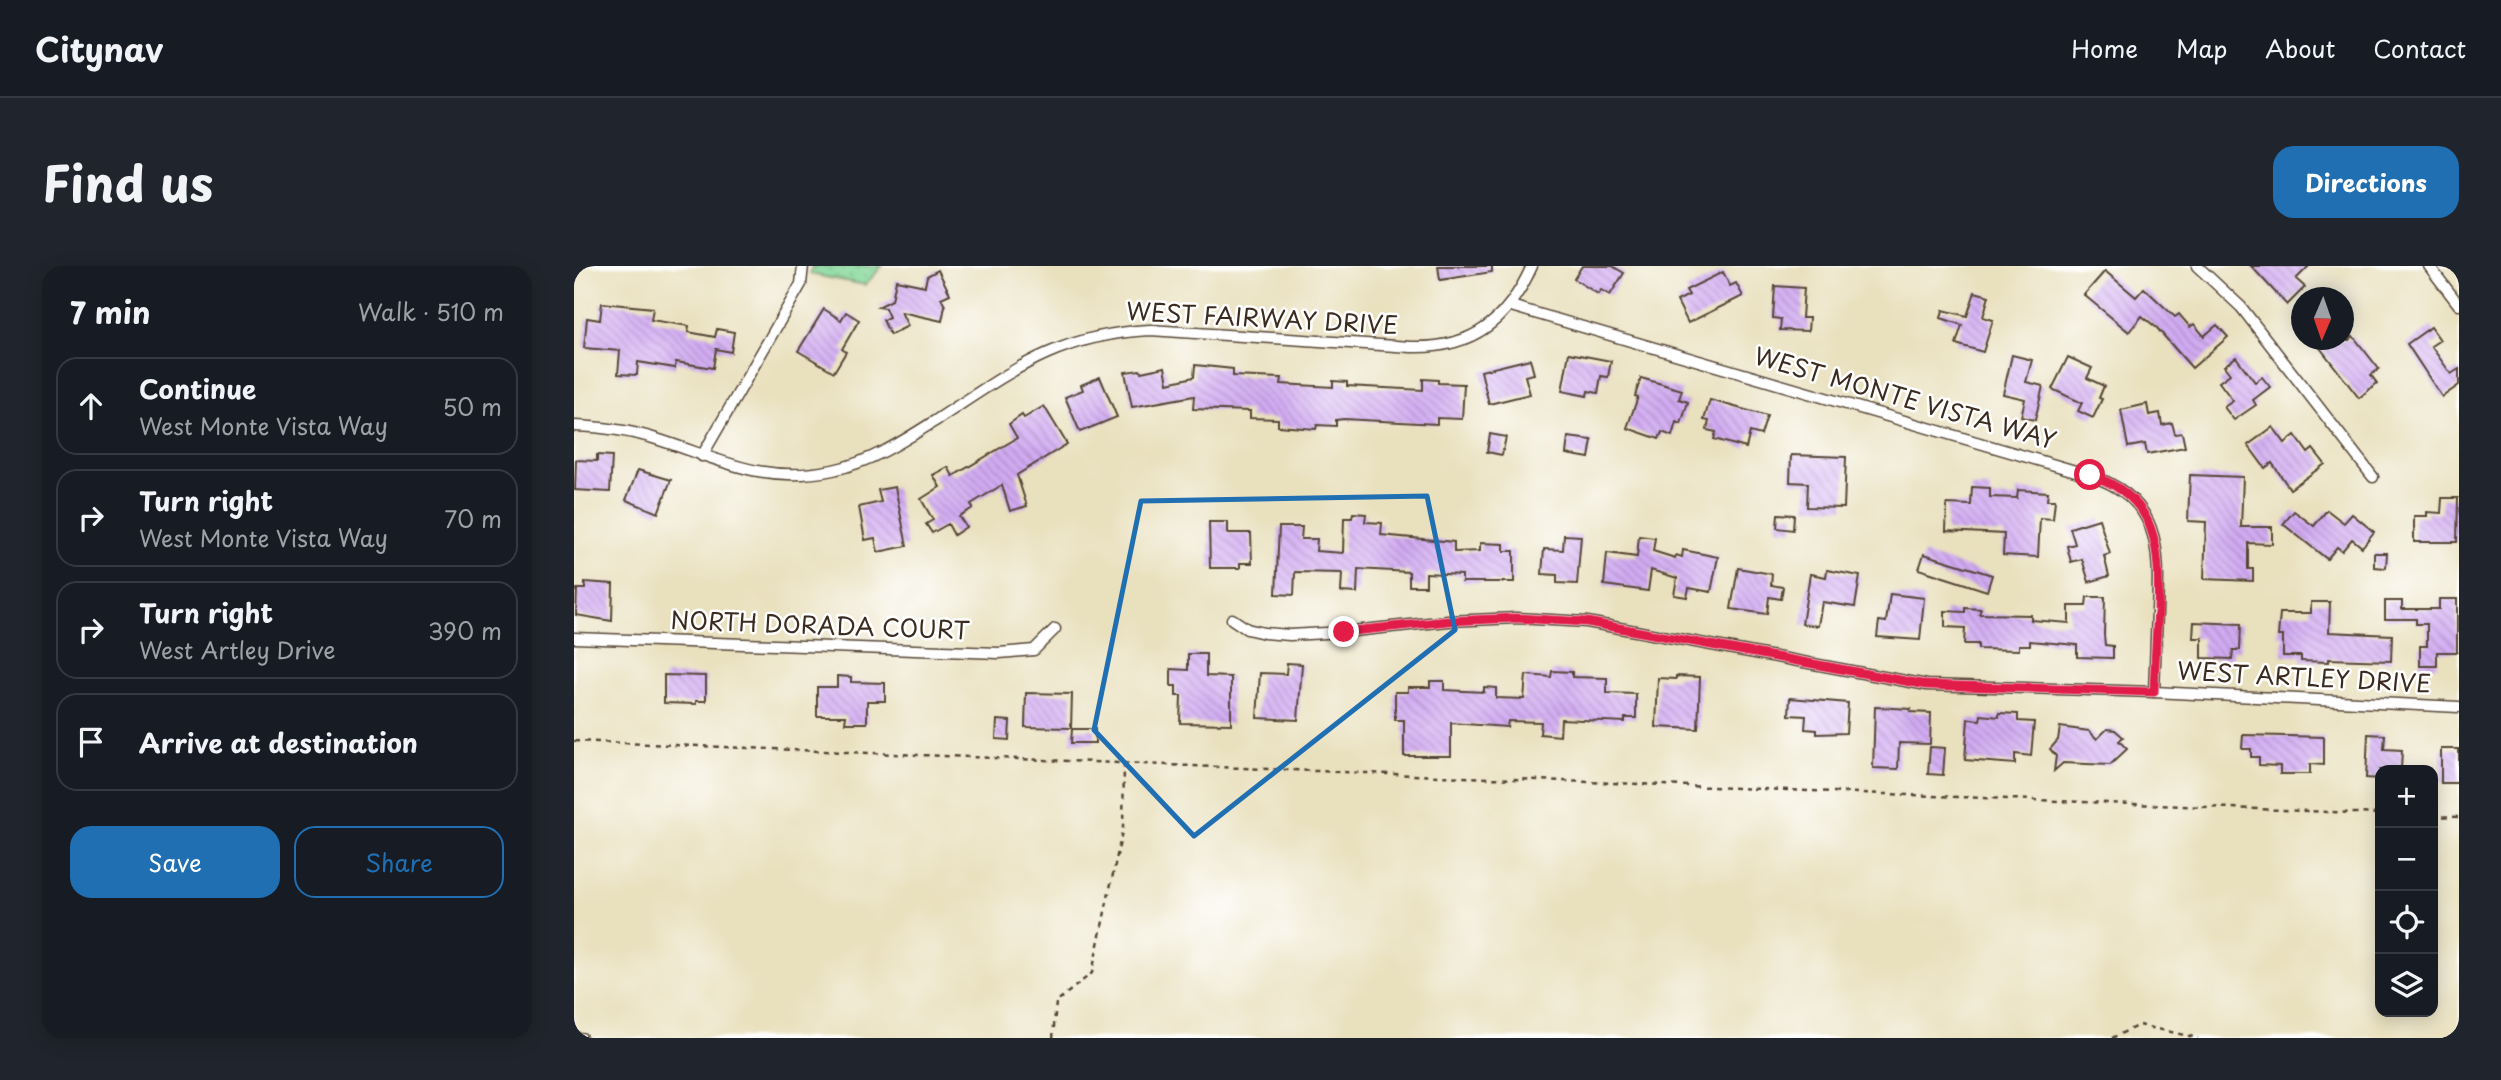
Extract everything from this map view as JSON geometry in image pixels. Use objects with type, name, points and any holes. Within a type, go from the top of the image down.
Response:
[{"type":"street","points":[[702,456],[801,284],[803,266]]},
{"type":"street","name":"WEST FAIRWAY DRIVE","points":[[574,426],[620,430],[653,438],[737,468],[810,474],[858,463],[901,442],[1020,366],[1070,343],[1096,336],[1150,330],[1436,347],[1472,336],[1493,323],[1511,306],[1532,266]]},
{"type":"street","points":[[2197,266],[2241,307],[2373,477]]},
{"type":"street","points":[[2429,266],[2459,305]]},
{"type":"street","name":"WEST MONTE VISTA WAY","points":[[1511,306],[2110,483],[2136,504],[2148,522],[2156,543],[2159,564],[2154,692]]},
{"type":"street","name":"WEST ARTLEY DRIVE","points":[[1232,619],[1247,629],[1290,635],[1448,621],[1517,618],[1587,622],[1927,685],[2154,692],[2459,707]]},
{"type":"street","name":"NORTH DORADA COURT","points":[[574,638],[999,653],[1034,650],[1055,629]]},
{"type":"lane","points":[[574,1035],[583,1038]]},
{"type":"path","points":[[574,741],[2375,814]]},
{"type":"path","points":[[1053,1038],[1056,1002],[1093,973],[1123,827],[1124,764]]},
{"type":"path","points":[[2438,816],[2459,817]]},
{"type":"path","points":[[2112,1038],[2139,1025],[2198,1038]]},
{"type":"highlighted area","points":[[1427,496],[1455,630],[1194,836],[1094,730],[1141,501]]},
{"type":"green space","points":[[812,266],[882,266],[865,285],[810,274]]},
{"type":"building","points":[[1438,266],[1492,266],[1492,272],[1440,280]]},
{"type":"building","points":[[1582,266],[1612,266],[1624,273],[1610,295],[1601,290],[1598,294],[1574,279]]},
{"type":"building","points":[[2251,266],[2309,266],[2296,279],[2305,287],[2291,287],[2291,301],[2287,305]]},
{"type":"building","points":[[938,270],[950,294],[941,298],[945,306],[942,321],[901,312],[908,326],[890,335],[883,320],[889,317],[885,308],[878,307],[892,300],[896,280],[925,286],[927,276]]},
{"type":"building","points":[[2105,271],[2136,297],[2144,288],[2175,317],[2179,314],[2190,327],[2194,324],[2204,336],[2217,325],[2228,337],[2192,368],[2157,328],[2142,316],[2129,332],[2084,295]]},
{"type":"building","points":[[1723,272],[1730,286],[1736,283],[1743,296],[1688,323],[1677,301],[1689,295],[1686,290]]},
{"type":"building","points":[[1775,286],[1804,288],[1802,318],[1809,318],[1808,331],[1780,330],[1781,319],[1773,318]]},
{"type":"building","points":[[1975,292],[1989,296],[1983,317],[1993,320],[1983,352],[1956,344],[1962,325],[1941,318],[1943,310],[1967,316]]},
{"type":"building","points":[[602,303],[653,308],[651,320],[689,326],[688,332],[715,337],[717,329],[734,332],[731,352],[716,349],[713,368],[676,362],[675,368],[638,362],[637,375],[618,374],[620,351],[584,348],[587,318],[600,320]]},
{"type":"building","points":[[824,309],[841,320],[846,312],[859,320],[842,349],[846,352],[834,372],[798,351]]},
{"type":"building","points":[[2431,327],[2440,340],[2431,346],[2451,374],[2459,369],[2459,385],[2442,397],[2407,344]]},
{"type":"building","points":[[2354,337],[2379,369],[2371,375],[2377,383],[2359,398],[2322,350],[2354,350]]},
{"type":"building","points":[[1569,353],[1611,361],[1608,377],[1601,376],[1598,393],[1588,391],[1587,396],[1562,391]]},
{"type":"building","points":[[2012,355],[2032,360],[2026,382],[2043,386],[2035,420],[2021,417],[2025,399],[2003,394]]},
{"type":"building","points":[[2068,357],[2092,368],[2087,378],[2104,386],[2099,398],[2102,399],[2093,418],[2078,411],[2082,403],[2052,389]]},
{"type":"building","points":[[2236,357],[2255,382],[2262,377],[2270,387],[2253,400],[2256,405],[2234,420],[2224,407],[2233,401],[2219,382],[2230,374],[2224,366]]},
{"type":"building","points":[[1530,359],[1534,374],[1525,376],[1530,394],[1489,404],[1481,371]]},
{"type":"building","points":[[1195,365],[1233,369],[1233,376],[1282,378],[1281,384],[1333,387],[1333,381],[1347,382],[1347,386],[1423,390],[1423,379],[1438,380],[1438,383],[1464,384],[1462,419],[1437,418],[1437,424],[1344,419],[1336,420],[1336,426],[1317,425],[1316,429],[1278,426],[1278,419],[1250,418],[1250,411],[1193,409],[1194,396],[1132,407],[1125,372],[1165,367],[1168,383],[1194,377]]},
{"type":"building","points":[[1100,377],[1117,417],[1080,432],[1065,397],[1083,390],[1081,385]]},
{"type":"building","points":[[1641,378],[1682,390],[1679,399],[1688,402],[1681,424],[1676,422],[1672,436],[1662,432],[1659,439],[1627,428],[1638,397],[1635,396]]},
{"type":"building","points":[[1710,400],[1767,416],[1761,435],[1750,432],[1746,448],[1714,439],[1716,432],[1707,430],[1709,421],[1704,420]]},
{"type":"building","points":[[2147,404],[2149,415],[2160,413],[2162,425],[2172,423],[2175,434],[2182,433],[2185,447],[2147,454],[2145,444],[2128,447],[2121,410]]},
{"type":"building","points":[[1044,406],[1067,444],[1017,475],[1027,506],[1010,511],[1002,485],[971,504],[973,508],[959,516],[966,527],[954,535],[948,524],[932,533],[926,524],[933,520],[921,499],[940,487],[933,475],[948,467],[953,476],[1017,438],[1009,424]]},
{"type":"building","points":[[2273,427],[2285,443],[2295,435],[2308,453],[2313,449],[2325,464],[2290,489],[2272,463],[2265,468],[2248,445]]},
{"type":"building","points":[[1490,434],[1506,437],[1502,455],[1487,452]]},
{"type":"building","points":[[1568,437],[1592,440],[1589,458],[1566,454]]},
{"type":"building","points":[[597,455],[612,456],[610,492],[575,490],[576,460],[597,461]]},
{"type":"building","points":[[1791,455],[1846,457],[1844,508],[1807,507],[1808,483],[1790,482]]},
{"type":"building","points":[[638,470],[671,480],[658,513],[626,500]]},
{"type":"building","points":[[2190,475],[2243,477],[2241,527],[2272,527],[2272,544],[2248,543],[2248,569],[2253,569],[2253,581],[2204,579],[2206,522],[2188,521]]},
{"type":"building","points":[[895,487],[907,546],[878,552],[875,538],[865,540],[859,507],[881,502],[878,490]]},
{"type":"building","points":[[1972,487],[1990,488],[1990,497],[2017,498],[2018,490],[2048,492],[2047,500],[2055,500],[2053,519],[2040,518],[2038,557],[2003,555],[2004,534],[1946,531],[1947,504],[1971,505]]},
{"type":"building","points":[[2442,498],[2458,498],[2457,542],[2414,542],[2414,516],[2427,516],[2427,512],[2441,513]]},
{"type":"building","points":[[2327,510],[2344,523],[2352,514],[2374,532],[2362,547],[2352,539],[2342,551],[2337,547],[2327,559],[2283,524],[2294,511],[2314,526]]},
{"type":"building","points":[[1353,513],[1366,514],[1365,522],[1382,523],[1381,535],[1454,542],[1454,552],[1480,551],[1480,543],[1504,544],[1504,551],[1514,551],[1514,582],[1462,582],[1462,575],[1426,573],[1426,586],[1409,586],[1409,572],[1358,569],[1357,593],[1341,592],[1342,573],[1295,572],[1294,595],[1276,594],[1279,527],[1302,527],[1301,539],[1317,539],[1316,551],[1343,553],[1344,518],[1352,518]]},
{"type":"building","points":[[1778,514],[1794,515],[1793,530],[1777,528]]},
{"type":"building","points":[[2099,519],[2110,554],[2104,556],[2109,576],[2089,582],[2082,559],[2071,562],[2067,546],[2075,544],[2070,528]]},
{"type":"building","points":[[1209,522],[1228,522],[1228,533],[1251,533],[1252,563],[1240,563],[1240,568],[1210,568]]},
{"type":"building","points":[[1564,535],[1581,536],[1577,584],[1557,583],[1557,575],[1542,574],[1544,549],[1563,550]]},
{"type":"building","points":[[1639,536],[1655,538],[1653,551],[1675,558],[1676,555],[1682,557],[1683,550],[1718,557],[1711,592],[1689,588],[1687,597],[1674,595],[1677,578],[1651,570],[1648,591],[1604,585],[1607,553],[1637,557]]},
{"type":"building","points":[[2374,553],[2387,553],[2386,568],[2374,567]]},
{"type":"building","points":[[1924,554],[1992,575],[1987,591],[1919,569]]},
{"type":"building","points":[[1738,568],[1772,574],[1771,585],[1783,587],[1781,599],[1769,597],[1767,614],[1731,609]]},
{"type":"building","points":[[1827,570],[1860,576],[1855,607],[1822,602],[1818,626],[1802,624],[1810,574],[1826,577]]},
{"type":"building","points":[[585,582],[613,584],[612,621],[576,615],[577,589],[585,589]]},
{"type":"building","points":[[1890,594],[1924,598],[1920,640],[1877,637],[1879,621],[1886,622]]},
{"type":"building","points":[[2087,597],[2105,597],[2105,645],[2113,646],[2113,658],[2077,657],[2077,645],[2030,641],[2030,645],[2019,645],[2019,650],[1978,649],[1978,644],[1964,644],[1965,628],[1945,627],[1945,611],[1965,612],[1965,608],[1981,609],[1979,614],[2031,615],[2031,620],[2069,623],[2069,606],[2086,606]]},
{"type":"building","points":[[2439,599],[2457,599],[2457,652],[2437,652],[2437,666],[2420,666],[2420,646],[2427,646],[2427,624],[2416,624],[2416,619],[2385,619],[2385,601],[2402,601],[2402,609],[2439,609]]},
{"type":"building","points":[[2311,602],[2330,602],[2329,632],[2392,635],[2391,661],[2301,661],[2301,656],[2283,656],[2283,636],[2278,636],[2280,613],[2311,613]]},
{"type":"building","points":[[2194,622],[2241,624],[2240,650],[2233,650],[2232,659],[2202,658],[2202,638],[2193,638]]},
{"type":"building","points":[[1188,654],[1206,654],[1206,676],[1231,677],[1231,724],[1180,723],[1181,696],[1176,696],[1176,686],[1171,686],[1171,669],[1188,670]]},
{"type":"building","points":[[1287,663],[1302,664],[1298,720],[1257,718],[1260,673],[1286,674]]},
{"type":"building","points":[[1552,671],[1572,672],[1572,677],[1607,678],[1607,693],[1636,694],[1636,718],[1625,718],[1625,722],[1561,719],[1560,736],[1540,734],[1541,722],[1508,721],[1507,727],[1451,723],[1451,756],[1404,756],[1404,720],[1395,720],[1395,692],[1408,692],[1408,687],[1430,687],[1430,681],[1444,681],[1444,690],[1484,692],[1484,687],[1496,688],[1496,698],[1524,699],[1526,675],[1551,677]]},
{"type":"building","points":[[664,675],[706,676],[706,701],[696,701],[696,704],[664,703]]},
{"type":"building","points":[[837,676],[851,677],[851,682],[885,683],[885,701],[867,701],[867,723],[845,723],[846,716],[817,716],[817,687],[837,687]]},
{"type":"building","points":[[1676,676],[1700,677],[1698,729],[1656,727],[1658,678],[1676,679]]},
{"type":"building","points":[[1026,693],[1072,694],[1071,728],[1025,727]]},
{"type":"building","points":[[1790,698],[1848,703],[1846,733],[1817,734],[1817,730],[1805,729],[1806,716],[1789,715]]},
{"type":"building","points":[[1875,707],[1931,713],[1930,744],[1899,743],[1898,769],[1873,768]]},
{"type":"building","points":[[1999,713],[2018,714],[2018,721],[2034,722],[2031,756],[2015,754],[2015,764],[1965,760],[1968,719],[1980,720],[1981,715],[1999,717]]},
{"type":"building","points":[[997,720],[1010,721],[1009,740],[996,739]]},
{"type":"building","points":[[2060,727],[2089,731],[2097,739],[2107,729],[2115,730],[2123,737],[2119,741],[2127,749],[2110,765],[2063,763],[2054,771],[2056,756],[2050,749],[2058,740]]},
{"type":"building","points":[[1072,729],[1095,729],[1095,743],[1071,743]]},
{"type":"building","points":[[2368,734],[2385,735],[2384,749],[2402,750],[2401,765],[2375,765],[2375,779],[2366,778]]},
{"type":"building","points":[[2243,735],[2324,737],[2324,765],[2310,764],[2310,774],[2280,774],[2280,766],[2259,765],[2259,757],[2251,757],[2251,749],[2242,749]]},
{"type":"building","points":[[1930,747],[1945,748],[1943,775],[1928,774]]},
{"type":"building","points":[[2441,749],[2459,749],[2459,783],[2441,783]]},
{"type":"route","points":[[1344,632],[1448,621],[1517,618],[1587,622],[1927,685],[2154,692],[2159,564],[2153,532],[2136,504],[2110,483],[2090,475]]}]
